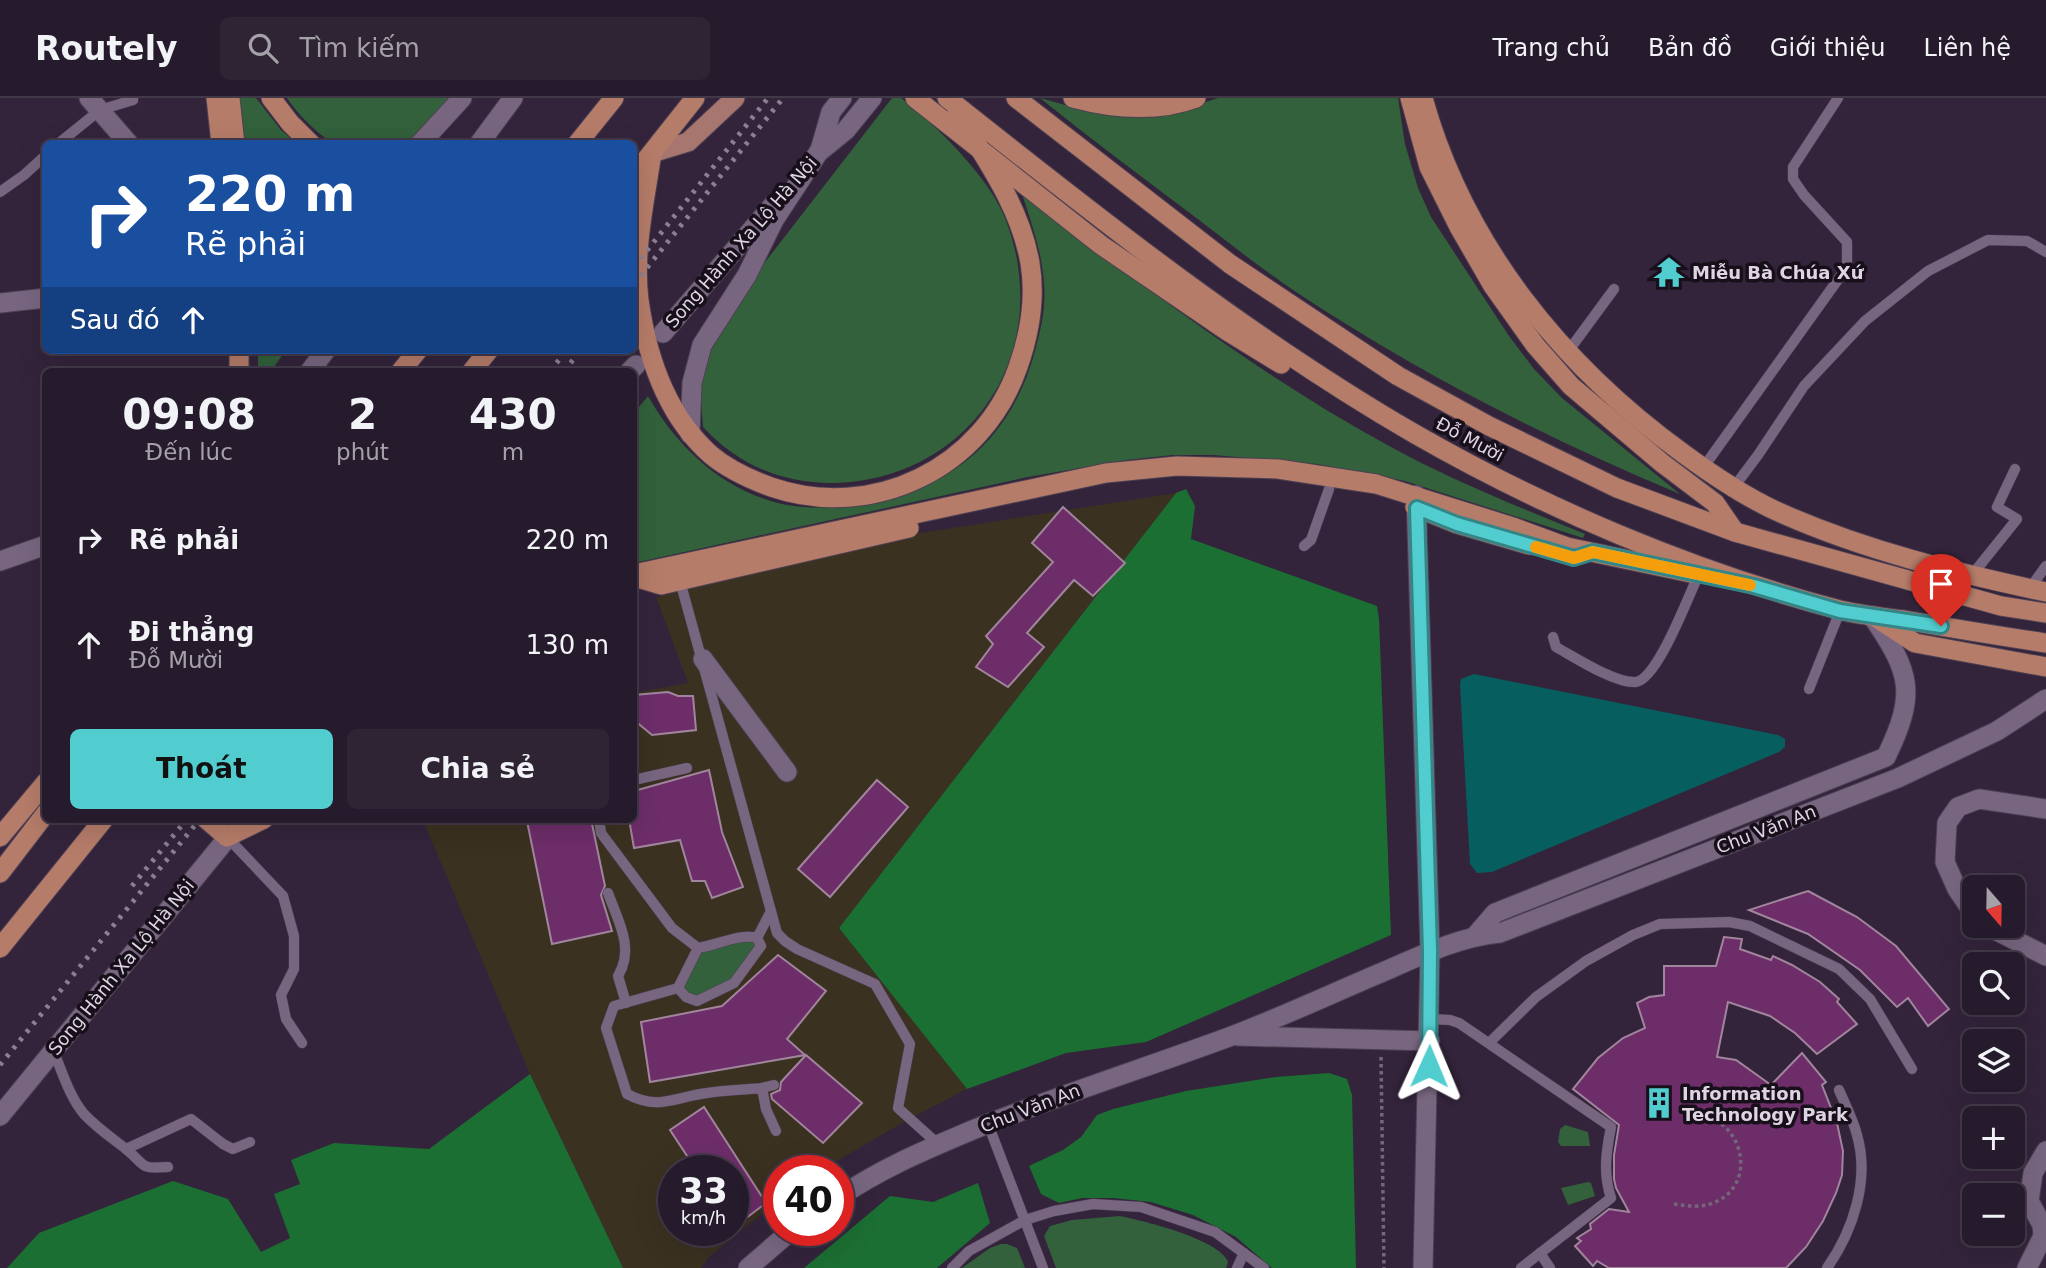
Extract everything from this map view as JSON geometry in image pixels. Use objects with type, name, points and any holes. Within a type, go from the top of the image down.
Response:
[{"type":"highway","points":[[216,98],[221,140]]},
{"type":"highway","points":[[230,98],[235,140]]},
{"type":"highway","points":[[271,98],[307,140]]},
{"type":"highway","points":[[580,140],[614,98]]},
{"type":"highway","points":[[637,171],[695,98]]},
{"type":"highway","name":"Đỗ Mười","points":[[1016,98],[1230,264],[1398,376],[1489,426],[1617,488],[1735,533],[2001,606],[2046,613]]},
{"type":"highway","points":[[1073,98],[1139,109],[1164,107],[1196,98]]},
{"type":"highway","points":[[1410,98],[1429,167],[1459,227],[1493,286],[1535,345],[1581,395],[1661,463],[1715,503],[1735,533]]},
{"type":"highway","points":[[1423,98],[1445,164],[1507,276],[1545,329],[1624,407],[1703,468],[1780,513],[1847,540],[2038,591]]},
{"type":"highway","points":[[652,153],[640,235],[639,298],[646,338],[660,380],[674,410],[690,434],[712,456],[735,473],[790,493],[834,499],[880,491],[929,473],[964,450],[982,432],[1007,396],[1030,328],[1032,282],[1027,250],[1015,212],[1001,184],[948,99]]},
{"type":"highway","name":"Đỗ Mười","points":[[948,99],[1187,284],[1299,362],[1415,434],[1488,472],[1581,517],[1754,586],[1840,611],[1871,615],[1915,643],[2046,667]]},
{"type":"highway","name":"Đỗ Mười","points":[[919,101],[1101,245],[1227,331],[1383,429],[1478,479],[1672,569]]},
{"type":"highway","points":[[403,368],[415,354]]},
{"type":"highway","points":[[474,368],[486,354]]},
{"type":"highway","points":[[637,574],[1093,476],[1177,466],[1278,469],[1376,484],[1417,501],[1567,547],[1754,586]]},
{"type":"highway","points":[[637,576],[662,585],[779,556],[1039,499],[1177,476],[1229,478],[1417,501]]},
{"type":"highway","points":[[1871,615],[2046,643]]},
{"type":"highway","points":[[0,839],[42,787]]},
{"type":"highway","points":[[0,839],[42,817]]},
{"type":"highway","points":[[0,873],[42,819]]},
{"type":"highway","points":[[0,948],[101,823]]},
{"type":"highway","points":[[211,823],[227,837],[256,823]]},
{"type":"main road","points":[[652,153],[688,142],[735,98]]},
{"type":"street","points":[[423,140],[462,98]]},
{"type":"street","points":[[482,140],[513,98]]},
{"type":"street","name":"Song Hành Xa Lộ Hà Nội","points":[[820,150],[831,112],[842,98]]},
{"type":"street","name":"Song Hành Xa Lộ Hà Nội","points":[[663,334],[820,150],[846,130],[872,98]]},
{"type":"street","points":[[94,104],[126,140]]},
{"type":"street","points":[[690,434],[692,383],[702,345],[747,275],[774,220],[820,150]]},
{"type":"street","points":[[0,303],[42,298]]},
{"type":"street","points":[[312,368],[323,354]]},
{"type":"street","points":[[1417,501],[1430,951],[1423,1268]]},
{"type":"street","points":[[0,561],[42,546]]},
{"type":"street","points":[[1871,615],[1902,664],[1907,687],[1905,708],[1886,757],[1898,778]]},
{"type":"street","points":[[703,659],[787,772]]},
{"type":"street","name":"Chu Văn An","points":[[854,1187],[938,1144],[988,1124],[1075,1090],[1230,1036],[1430,951],[1476,935],[1500,933],[1898,778],[1987,736],[2046,699]]},
{"type":"street","name":"Chu Văn An","points":[[1476,935],[1495,913],[1886,757]]},
{"type":"street","points":[[1962,896],[1945,862],[1947,823],[1958,807],[1979,799],[2046,809]]},
{"type":"street","name":"Song Hành Xa Lộ Hà Nội","points":[[0,1116],[239,823]]},
{"type":"street","points":[[2011,938],[2046,956]]},
{"type":"street","name":"Chu Văn An","points":[[1230,1036],[1430,1041]]},
{"type":"street","points":[[2027,1268],[2043,1237],[2042,1225],[2029,1201],[2033,1173],[2046,1151]]},
{"type":"street","points":[[748,1268],[773,1246]]},
{"type":"lane","points":[[62,140],[94,104],[133,98]]},
{"type":"lane","points":[[1703,468],[1847,267],[1847,242],[1793,179],[1793,167],[1838,98]]},
{"type":"lane","points":[[0,192],[42,159]]},
{"type":"lane","points":[[1734,487],[1804,386],[1865,321],[1928,271],[1988,240],[2027,241],[2046,252]]},
{"type":"lane","points":[[1567,353],[1614,289]]},
{"type":"lane","points":[[1972,575],[2017,519],[1997,507],[2015,469]]},
{"type":"lane","points":[[1304,546],[1311,540],[1329,489]]},
{"type":"lane","points":[[2038,591],[2046,566]]},
{"type":"lane","points":[[1553,637],[1556,647],[1565,652],[1617,678],[1637,682],[1646,676],[1657,662],[1699,574]]},
{"type":"lane","points":[[680,581],[777,933],[785,941],[875,984],[909,1044],[898,1108],[938,1144]]},
{"type":"lane","points":[[1809,689],[1840,611]]},
{"type":"lane","points":[[637,779],[687,768]]},
{"type":"lane","points":[[600,823],[601,833],[672,928],[698,948],[718,945],[747,934],[757,938],[761,946],[734,983],[697,1000],[686,997],[678,988]]},
{"type":"lane","points":[[227,837],[283,896],[294,936],[294,969],[281,995],[286,1019],[302,1043]]},
{"type":"lane","points":[[608,892],[628,951],[625,966],[618,976],[626,1003]]},
{"type":"lane","points":[[757,938],[771,911]]},
{"type":"lane","points":[[1489,1043],[1536,997],[1586,961],[1633,935],[1660,924],[1729,922],[1750,926],[1839,968],[1870,999],[1912,1069]]},
{"type":"lane","points":[[698,948],[678,988],[614,1006],[606,1028],[627,1094],[644,1103],[774,1086]]},
{"type":"lane","points":[[1430,1019],[1460,1023],[1611,1127],[1605,1172],[1611,1198],[1521,1268]]},
{"type":"lane","points":[[53,1049],[68,1088],[83,1113],[114,1142],[148,1168],[168,1167]]},
{"type":"lane","points":[[762,1088],[766,1109],[776,1131]]},
{"type":"lane","points":[[1827,1268],[1840,1248],[1860,1191],[1858,1137],[1839,1090]]},
{"type":"lane","points":[[126,1149],[191,1119],[233,1149],[250,1142]]},
{"type":"lane","points":[[988,1124],[1043,1268]]},
{"type":"lane","points":[[952,1268],[969,1251],[1025,1220],[1093,1204],[1141,1207],[1215,1231],[1264,1268]]},
{"type":"lane","points":[[1237,1268],[1244,1253]]},
{"type":"lane","points":[[1540,1253],[1550,1268]]},
{"type":"path","points":[[1381,1040],[1384,1268]]},
{"type":"path","points":[[1674,1204],[1690,1207],[1714,1203],[1729,1193],[1735,1184],[1742,1154],[1733,1134],[1719,1122]]},
{"type":"shaded area","points":[[235,98],[256,98],[281,130],[293,140],[242,140]]},
{"type":"shaded area","points":[[287,98],[452,98],[416,140],[329,140],[296,110]]},
{"type":"shaded area","points":[[892,98],[901,98],[930,122],[960,153],[987,186],[1005,218],[1018,266],[1020,313],[1011,357],[992,397],[964,431],[928,458],[885,475],[835,483],[780,476],[746,462],[703,427],[700,386],[706,359],[752,279]]},
{"type":"shaded area","points":[[1040,98],[1087,111],[1172,113],[1218,98],[1398,98],[1405,144],[1418,188],[1431,217],[1509,336],[1534,369],[1562,398],[1680,494],[1530,426],[1433,375],[1339,320],[1257,265]]},
{"type":"shaded area","points":[[1021,191],[1155,294],[1294,390],[1414,459],[1486,493],[1585,534],[1583,538],[1405,481],[1317,464],[1213,455],[1173,455],[1126,460],[1028,477],[637,562],[637,409],[648,396],[670,429],[712,471],[746,492],[776,503],[812,508],[835,507],[892,497],[922,487],[972,456],[993,435],[1010,411],[1024,383],[1035,351],[1042,322],[1044,290],[1034,233]]},
{"type":"shaded area","points":[[258,354],[283,354],[273,368],[258,368]]},
{"type":"shaded area","points":[[1176,493],[839,928],[967,1089],[847,1155],[763,1155],[763,1213],[749,1224],[749,1155],[658,1155],[658,1246],[723,1246],[701,1268],[623,1268],[530,1074],[424,823],[637,823],[637,692],[688,683],[656,597],[920,533]]},
{"type":"shaded area","points":[[1474,674],[1778,735],[1785,739],[1785,747],[1779,752],[1492,872],[1477,873],[1470,864],[1460,685],[1461,679]]},
{"type":"shaded area","points":[[747,937],[762,946],[732,980],[698,997],[682,988],[700,951],[718,948]]},
{"type":"shaded area","points":[[1565,1125],[1588,1132],[1590,1146],[1561,1146],[1558,1142],[1560,1129]]},
{"type":"shaded area","points":[[1591,1183],[1595,1196],[1568,1205],[1561,1188]]},
{"type":"shaded area","points":[[1120,1216],[1162,1227],[1211,1246],[1228,1262],[1226,1268],[1056,1268],[1044,1236],[1050,1226],[1072,1220]]},
{"type":"shaded area","points":[[1001,1244],[1017,1248],[1025,1268],[962,1268],[990,1248]]},
{"type":"green space","points":[[1186,489],[1195,506],[1191,539],[1377,606],[1391,935],[1146,1042],[1066,1053],[967,1089],[839,928],[1176,493]]},
{"type":"green space","points":[[1329,1073],[1347,1079],[1352,1095],[1356,1268],[1272,1268],[1236,1237],[1193,1215],[1151,1202],[1082,1198],[1059,1203],[1041,1194],[1029,1166],[1063,1150],[1081,1137],[1097,1115],[1113,1109],[1186,1091],[1276,1077]]},
{"type":"green space","points":[[530,1074],[623,1268],[7,1268],[39,1233],[173,1181],[228,1199],[261,1252],[290,1238],[274,1194],[300,1184],[291,1160],[334,1143],[429,1149]]},
{"type":"green space","points":[[978,1183],[990,1223],[937,1268],[804,1268],[830,1246],[854,1246],[854,1226],[890,1196],[933,1202]]},
{"type":"building","points":[[1063,507],[1125,563],[1093,596],[1074,580],[1027,633],[1044,647],[1008,687],[976,667],[993,644],[986,636],[1053,562],[1032,543]]},
{"type":"building","points":[[668,692],[678,696],[693,696],[696,730],[652,735],[637,722],[637,695]]},
{"type":"building","points":[[709,770],[722,832],[743,887],[712,898],[705,881],[692,881],[680,840],[634,848],[630,823],[637,823],[637,790]]},
{"type":"building","points":[[877,780],[908,807],[830,897],[798,869]]},
{"type":"building","points":[[527,823],[592,823],[605,886],[601,895],[612,931],[552,944]]},
{"type":"building","points":[[1808,891],[1857,917],[1896,946],[1949,1009],[1928,1026],[1908,998],[1897,1007],[1860,970],[1808,934],[1749,910]]},
{"type":"building","name":"Information Technology Park","points":[[1724,937],[1742,939],[1740,949],[1771,960],[1773,956],[1820,982],[1839,999],[1837,1002],[1857,1024],[1817,1054],[1795,1033],[1770,1016],[1728,1002],[1717,1057],[1736,1060],[1771,1085],[1802,1053],[1826,1082],[1822,1085],[1837,1123],[1843,1151],[1842,1175],[1836,1193],[1823,1221],[1806,1247],[1786,1268],[1609,1268],[1597,1261],[1593,1266],[1575,1246],[1581,1241],[1577,1238],[1591,1229],[1590,1224],[1609,1209],[1629,1212],[1614,1179],[1614,1155],[1619,1125],[1573,1089],[1598,1058],[1623,1038],[1645,1028],[1637,1003],[1649,997],[1664,995],[1664,966],[1716,966]]},
{"type":"building","points":[[778,955],[826,991],[787,1039],[805,1055],[650,1082],[641,1022],[722,1006]]},
{"type":"building","points":[[806,1055],[862,1103],[823,1143],[772,1099],[771,1094],[780,1090],[781,1082]]},
{"type":"building","points":[[704,1107],[735,1155],[686,1155],[670,1130]]},
{"type":"building","points":[[749,1177],[763,1198],[763,1205],[749,1216]]},
{"type":"railway","points":[[637,263],[768,98]]},
{"type":"railway","points":[[637,280],[783,98]]},
{"type":"railway","points":[[552,368],[564,354]]},
{"type":"railway","points":[[566,368],[578,354]]},
{"type":"railway","points":[[132,886],[184,823]]},
{"type":"railway","points":[[0,1065],[197,823]]},
{"type":"slow traffic","points":[[1536,547],[1574,558],[1593,552],[1750,585]]},
{"type":"place","name":"Miễu Bà Chúa Xứ","points":[[1669,272]]},
{"type":"place","name":"Information Technology Park","points":[[1659,1103]]},
{"type":"route","points":[[1429,1066],[1430,951],[1417,508],[1457,524],[1574,558],[1593,552],[1754,586],[1840,611],[1941,626]]}]
